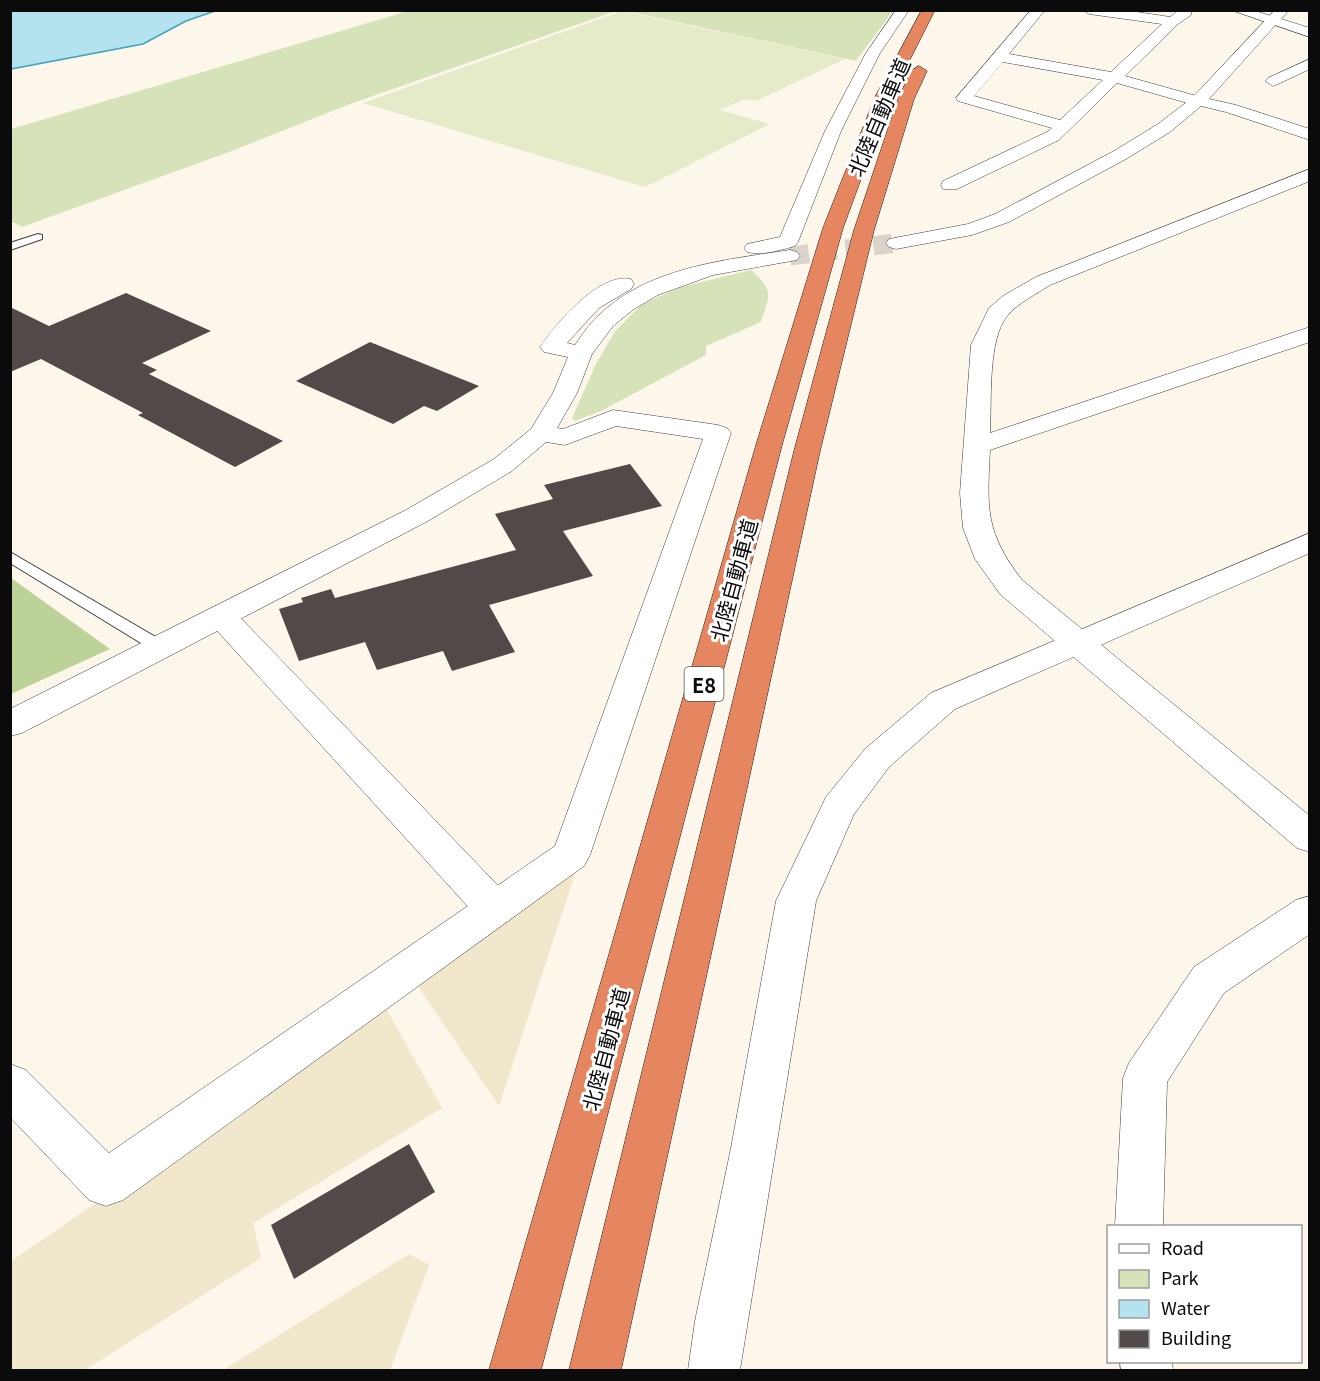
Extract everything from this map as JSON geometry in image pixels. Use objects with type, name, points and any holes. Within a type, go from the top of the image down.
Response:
[{"type":"highway","name":"北陸自動車道","points":[[515,1371],[769,445],[833,228],[883,97],[929,10]]},
{"type":"highway","name":"北陸自動車道","points":[[595,1371],[807,451],[864,231],[906,99],[951,10]]},
{"type":"street","points":[[581,353],[552,347],[574,316],[614,288],[656,270],[695,259],[788,242],[833,132],[873,53],[903,10]]},
{"type":"street","points":[[1038,10],[963,98],[1063,126]]},
{"type":"street","points":[[1089,10],[1173,21]]},
{"type":"street","points":[[950,185],[1053,136],[1113,77],[1187,10]]},
{"type":"street","points":[[1237,10],[1310,33]]},
{"type":"street","points":[[896,243],[972,229],[1012,214],[1120,155],[1164,128],[1198,101],[1283,10]]},
{"type":"street","points":[[999,57],[1113,77],[1240,111],[1310,135]]},
{"type":"street","points":[[1291,86],[1273,81],[1308,64]]},
{"type":"street","points":[[1310,174],[1065,271],[1043,281],[1011,301],[998,313],[983,345],[974,493],[977,528],[990,559],[1011,587],[1310,838]]},
{"type":"street","points":[[10,724],[460,492],[503,465],[541,434],[565,393],[581,353],[605,321],[626,304],[650,290],[710,269],[790,256]]},
{"type":"street","points":[[977,446],[1310,333]]},
{"type":"street","points":[[10,1085],[106,1183],[571,855],[718,433],[613,418],[589,429],[565,436],[541,434]]},
{"type":"street","points":[[714,1371],[796,901],[839,807],[877,758],[943,701],[1310,542]]},
{"type":"street","points":[[221,615],[495,909]]},
{"type":"street","points":[[1139,1225],[1145,1078],[1209,980],[1310,912]]},
{"type":"lane","points":[[10,247],[38,237]]},
{"type":"lane","points":[[10,556],[160,647]]},
{"type":"shaded area","points":[[576,871],[499,1106],[417,985]]},
{"type":"shaded area","points":[[384,1005],[442,1108],[253,1223],[261,1258],[85,1370],[11,1370],[10,1262]]},
{"type":"shaded area","points":[[409,1254],[429,1265],[390,1370],[223,1370]]},
{"type":"green space","points":[[893,10],[856,61],[626,11]]},
{"type":"green space","points":[[408,11],[616,11],[350,104],[229,152],[22,227],[11,221],[11,129]]},
{"type":"green space","points":[[622,11],[845,59],[756,101],[745,99],[720,110],[770,124],[645,187],[363,103]]},
{"type":"green space","points":[[751,270],[764,283],[768,293],[761,322],[706,346],[706,355],[601,411],[575,421],[572,418],[595,366],[615,331],[641,305],[681,287]]},
{"type":"green space","points":[[11,578],[110,649],[11,694]]},
{"type":"water","points":[[11,10],[215,11],[186,21],[143,44],[11,69]]},
{"type":"building","points":[[126,293],[211,331],[142,363],[157,370],[149,374],[283,441],[235,467],[138,415],[143,413],[41,359],[10,372],[10,307],[49,326]]},
{"type":"building","points":[[370,342],[479,386],[437,411],[424,406],[393,424],[296,381]]},
{"type":"building","points":[[630,464],[662,506],[563,531],[593,576],[489,605],[515,652],[452,671],[443,651],[377,670],[365,642],[299,661],[279,609],[303,602],[301,598],[331,589],[335,598],[516,550],[495,514],[553,499],[544,485]]},
{"type":"building","points":[[409,1144],[435,1192],[294,1279],[271,1225]]},
{"type":"tunnel","points":[[790,256],[896,243]]}]
